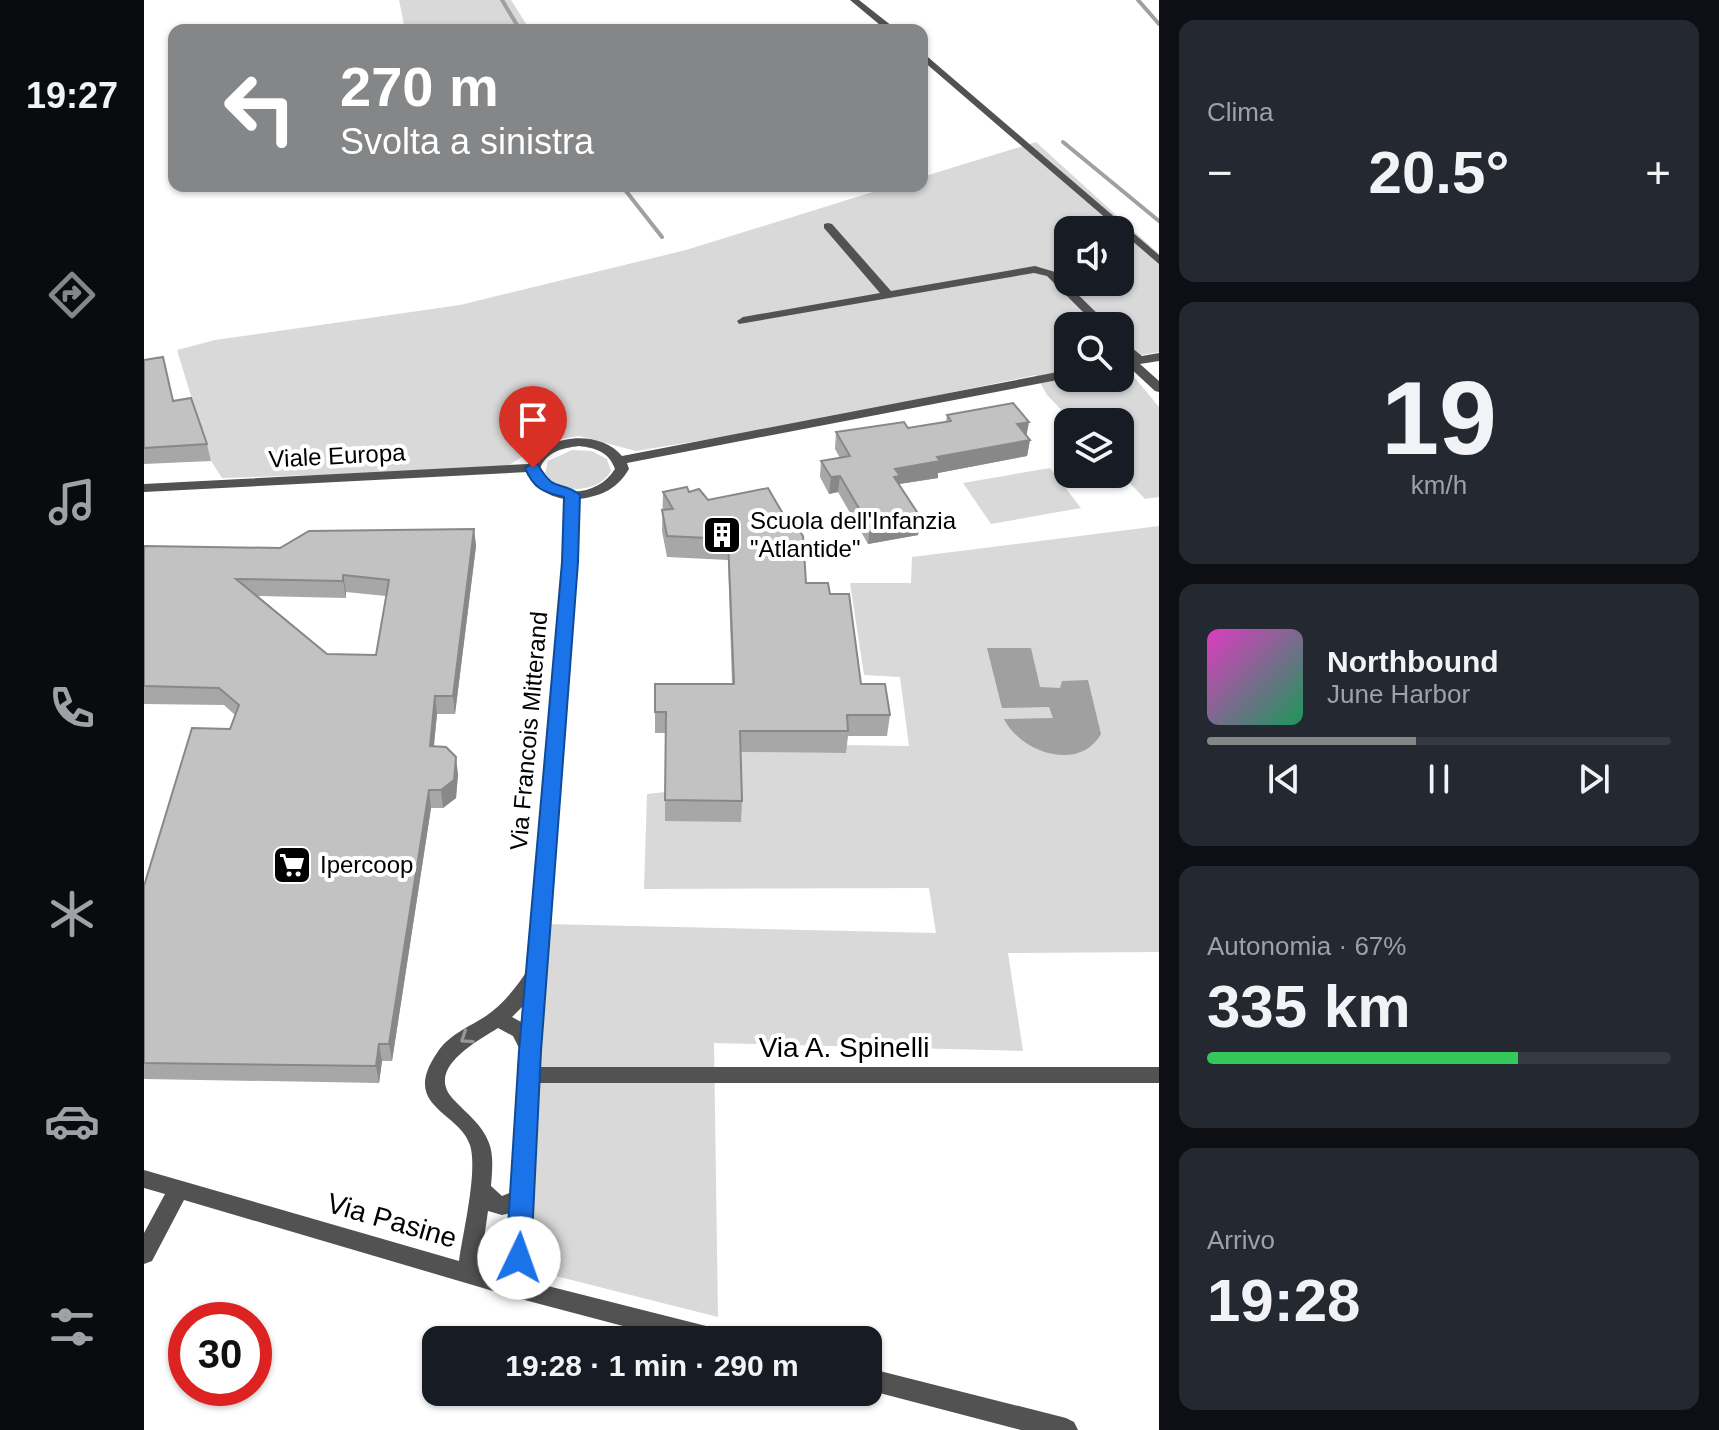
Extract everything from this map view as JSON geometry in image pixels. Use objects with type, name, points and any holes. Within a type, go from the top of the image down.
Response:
[{"type":"street","points":[[854,0],[884,24]]},
{"type":"street","points":[[928,60],[1159,261]]},
{"type":"street","points":[[828,226],[888,295]]},
{"type":"street","points":[[743,321],[1029,269],[1042,269],[1089,312]]},
{"type":"street","points":[[1134,361],[1159,357]]},
{"type":"street","points":[[1134,366],[1159,388]]},
{"type":"street","points":[[620,460],[1054,377]]},
{"type":"street","points":[[566,444],[605,447],[620,460],[619,477],[612,485],[587,494],[572,495],[548,489],[539,483],[533,468],[543,453],[566,444]]},
{"type":"street","name":"Viale Europa","points":[[144,488],[533,468]]},
{"type":"street","name":"Via Francois Mitterand","points":[[517,1288],[530,1051],[570,562],[572,495]]},
{"type":"street","points":[[468,1273],[479,1185],[480,1145],[473,1132],[436,1092],[434,1077],[454,1046],[497,1018],[519,998],[536,972]]},
{"type":"street","points":[[497,1018],[520,1030],[530,1051]]},
{"type":"street","name":"Via A. Spinelli","points":[[529,1075],[1159,1075]]},
{"type":"street","name":"Via Pasine","points":[[144,1179],[517,1288],[664,1326]]},
{"type":"street","points":[[479,1185],[487,1201],[496,1207],[509,1206],[522,1197]]},
{"type":"street","points":[[144,1254],[178,1190]]},
{"type":"street","points":[[882,1383],[1066,1430]]},
{"type":"shaded area","points":[[399,0],[511,0],[526,24],[404,24]]},
{"type":"shaded area","points":[[1036,142],[1117,216],[1054,216],[1054,296],[1134,296],[1134,231],[1159,254],[1159,352],[1134,356],[1134,312],[1054,312],[1054,392],[1134,392],[1134,377],[1159,407],[1159,497],[1145,499],[1134,488],[1134,408],[1060,408],[1047,395],[1036,375],[784,427],[636,451],[579,436],[547,441],[503,469],[222,478],[211,461],[177,350],[215,340],[460,305],[686,250],[873,192],[928,192],[928,175]]},
{"type":"shaded area","points":[[572,450],[592,451],[607,459],[611,471],[605,479],[588,488],[559,485],[545,473],[548,461]]},
{"type":"shaded area","points":[[1050,468],[1054,473],[1054,488],[1066,488],[1081,508],[991,524],[963,483]]},
{"type":"shaded area","points":[[1159,526],[1159,952],[1008,953],[1023,1051],[714,1043],[718,1317],[528,1269],[547,924],[936,933],[929,888],[644,889],[647,794],[665,792],[665,821],[739,752],[845,753],[845,745],[909,746],[900,677],[864,675],[850,583],[911,583],[912,557]]},
{"type":"shaded area","points":[[987,648],[1031,648],[1040,687],[1060,688],[1062,681],[1088,680],[1101,734],[1091,746],[1079,753],[1050,754],[1036,749],[1012,731],[1004,719],[1053,718],[1049,707],[1002,708]]},
{"type":"building","points":[[163,357],[173,401],[191,398],[207,444],[144,448],[144,360]]},
{"type":"building","points":[[1013,403],[1029,422],[1017,424],[1030,440],[937,457],[940,461],[895,469],[900,476],[894,477],[921,518],[870,527],[840,476],[831,477],[821,461],[850,456],[836,432],[904,422],[908,428],[951,421],[947,415]]},
{"type":"building","points":[[687,487],[689,492],[699,489],[708,500],[768,488],[786,519],[791,518],[803,536],[806,583],[828,583],[830,594],[849,594],[861,684],[885,684],[890,715],[847,715],[848,731],[740,731],[742,801],[665,800],[666,712],[655,712],[655,684],[734,684],[728,539],[667,536],[662,510],[673,509],[663,492]]},
{"type":"building","name":"Ipercoop","points":[[474,529],[453,696],[435,696],[430,746],[446,747],[456,757],[454,780],[441,790],[429,790],[389,1044],[379,1044],[376,1066],[144,1063],[144,886],[192,728],[230,729],[239,705],[219,688],[144,686],[144,546],[280,548],[309,531]],"holes":[[[343,575],[389,580],[376,655],[327,654],[236,579],[343,581]]]},
{"type":"waterway","points":[[502,0],[516,24]]},
{"type":"waterway","points":[[1138,0],[1159,24]]},
{"type":"waterway","points":[[1063,142],[1159,221]]},
{"type":"waterway","points":[[627,192],[662,237]]},
{"type":"place","name":"Scuola dell'Infanzia \"Atlantide\"","points":[[722,535]]},
{"type":"place","name":"Ipercoop","points":[[292,865]]},
{"type":"route","points":[[519,1258],[530,1051],[570,562],[572,495],[559,493],[539,483],[533,468]]}]
